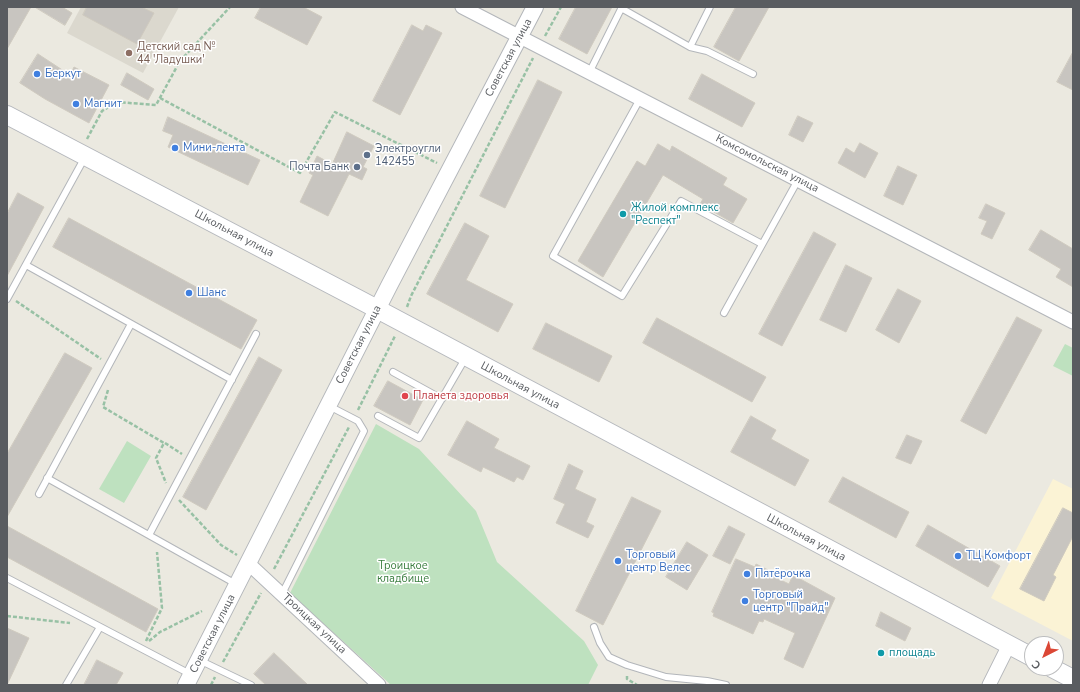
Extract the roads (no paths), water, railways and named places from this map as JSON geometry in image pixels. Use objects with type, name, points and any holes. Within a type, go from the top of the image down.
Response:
[{"type":"main road","name":"Школьная улица","points":[[7,115],[1024,653]]},
{"type":"main road","points":[[1064,674],[1073,679]]},
{"type":"street","name":"Комсомольская улица","points":[[462,7],[1073,322]]},
{"type":"street","name":"Советская улица","points":[[189,680],[377,310],[535,7]]},
{"type":"street","name":"Троицкая улица","points":[[249,564],[268,580],[379,685]]},
{"type":"street","points":[[989,685],[1009,645]]},
{"type":"lane","points":[[690,47],[710,7]]},
{"type":"lane","points":[[589,72],[622,8],[690,47],[707,51],[753,74]]},
{"type":"lane","points":[[640,99],[553,256],[622,296],[682,201],[762,244]]},
{"type":"lane","points":[[7,299],[82,155]]},
{"type":"lane","points":[[724,313],[798,180]]},
{"type":"lane","points":[[26,264],[232,380]]},
{"type":"lane","points":[[39,494],[131,324]]},
{"type":"lane","points":[[149,535],[256,334]]},
{"type":"lane","points":[[378,416],[419,438],[466,357]]},
{"type":"lane","points":[[393,372],[442,399]]},
{"type":"lane","points":[[282,594],[364,431],[358,421],[354,418],[329,406]]},
{"type":"lane","points":[[47,478],[238,585]]},
{"type":"lane","points":[[7,578],[142,648],[189,680]]},
{"type":"lane","points":[[66,685],[100,626]]},
{"type":"lane","points":[[594,627],[600,643],[609,657],[628,665],[666,677],[707,681],[726,685]]},
{"type":"lane","points":[[199,660],[251,685]]},
{"type":"place","name":"Детский сад № 44 'Ладушки'","points":[[129,53]]},
{"type":"place","name":"Беркут","points":[[37,74]]},
{"type":"place","name":"Магнит","points":[[76,104]]},
{"type":"place","name":"Мини-лента","points":[[175,148]]},
{"type":"place","name":"Электроугли 142455","points":[[367,155]]},
{"type":"place","name":"Почта Банк","points":[[357,167]]},
{"type":"place","name":"Жилой комплекс \"Респект\"","points":[[623,214]]},
{"type":"place","name":"Шанс","points":[[189,293]]},
{"type":"place","name":"Планета здоровья","points":[[405,396]]},
{"type":"place","name":"ТЦ Комфорт","points":[[958,556]]},
{"type":"place","name":"Торговый центр Велес","points":[[618,561]]},
{"type":"place","name":"Пятёрочка","points":[[747,574]]},
{"type":"place","name":"Торговый центр \"Прайд\"","points":[[745,601]]},
{"type":"place","name":"площадь","points":[[881,653]]},
{"type":"park label","name":"Троицкое кладбище","points":[[403,572]]}]
